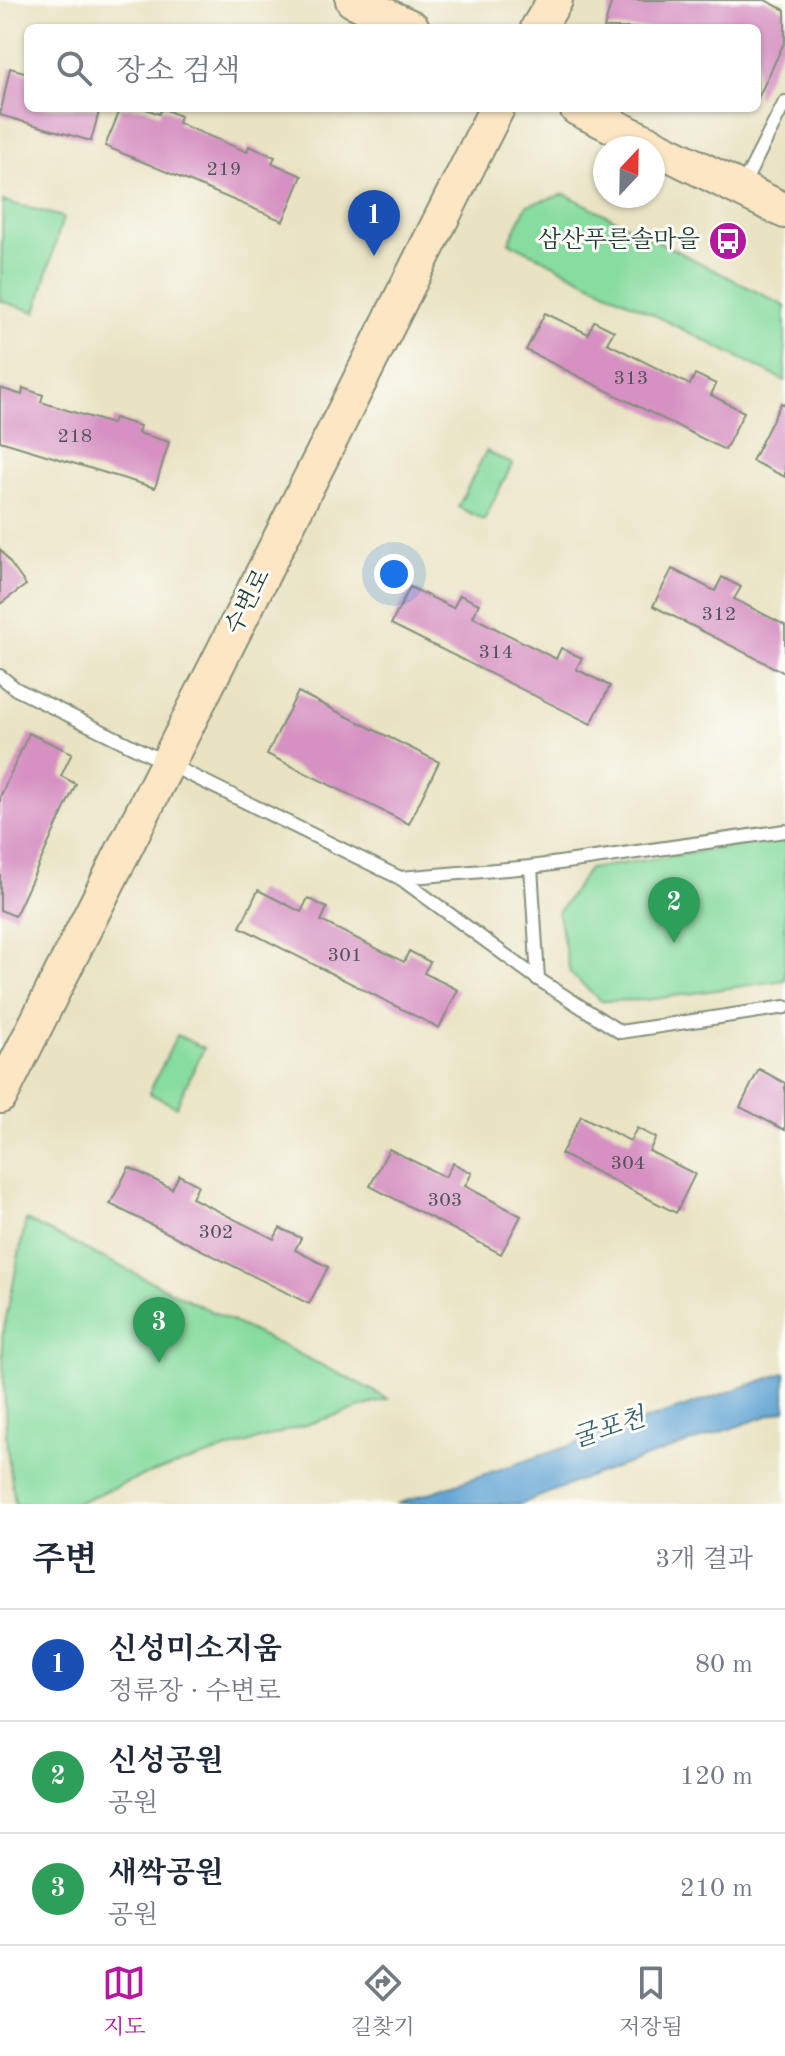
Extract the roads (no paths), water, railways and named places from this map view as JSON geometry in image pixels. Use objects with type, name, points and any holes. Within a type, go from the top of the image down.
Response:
[{"type":"main road","points":[[353,0],[404,24]]},
{"type":"main road","points":[[540,24],[555,0]]},
{"type":"main road","name":"수변로","points":[[0,1096],[495,112]]},
{"type":"main road","points":[[585,112],[785,211]]},
{"type":"lane","points":[[740,189],[785,102]]},
{"type":"lane","points":[[0,676],[16,689],[400,878],[538,979],[620,1032],[785,1007]]},
{"type":"lane","points":[[400,878],[531,867],[785,831]]},
{"type":"lane","points":[[531,867],[538,979]]},
{"type":"water","name":"굴포천","points":[[785,1373],[785,1410],[586,1478],[521,1504],[397,1504]]},
{"type":"place","name":"삼산푸른솔마을","points":[[728,241]]},
{"type":"place","name":"신성미소지움","points":[[374,256]]},
{"type":"place","name":"신성공원","points":[[674,943]]},
{"type":"place","name":"새싹공원","points":[[159,1363]]}]
